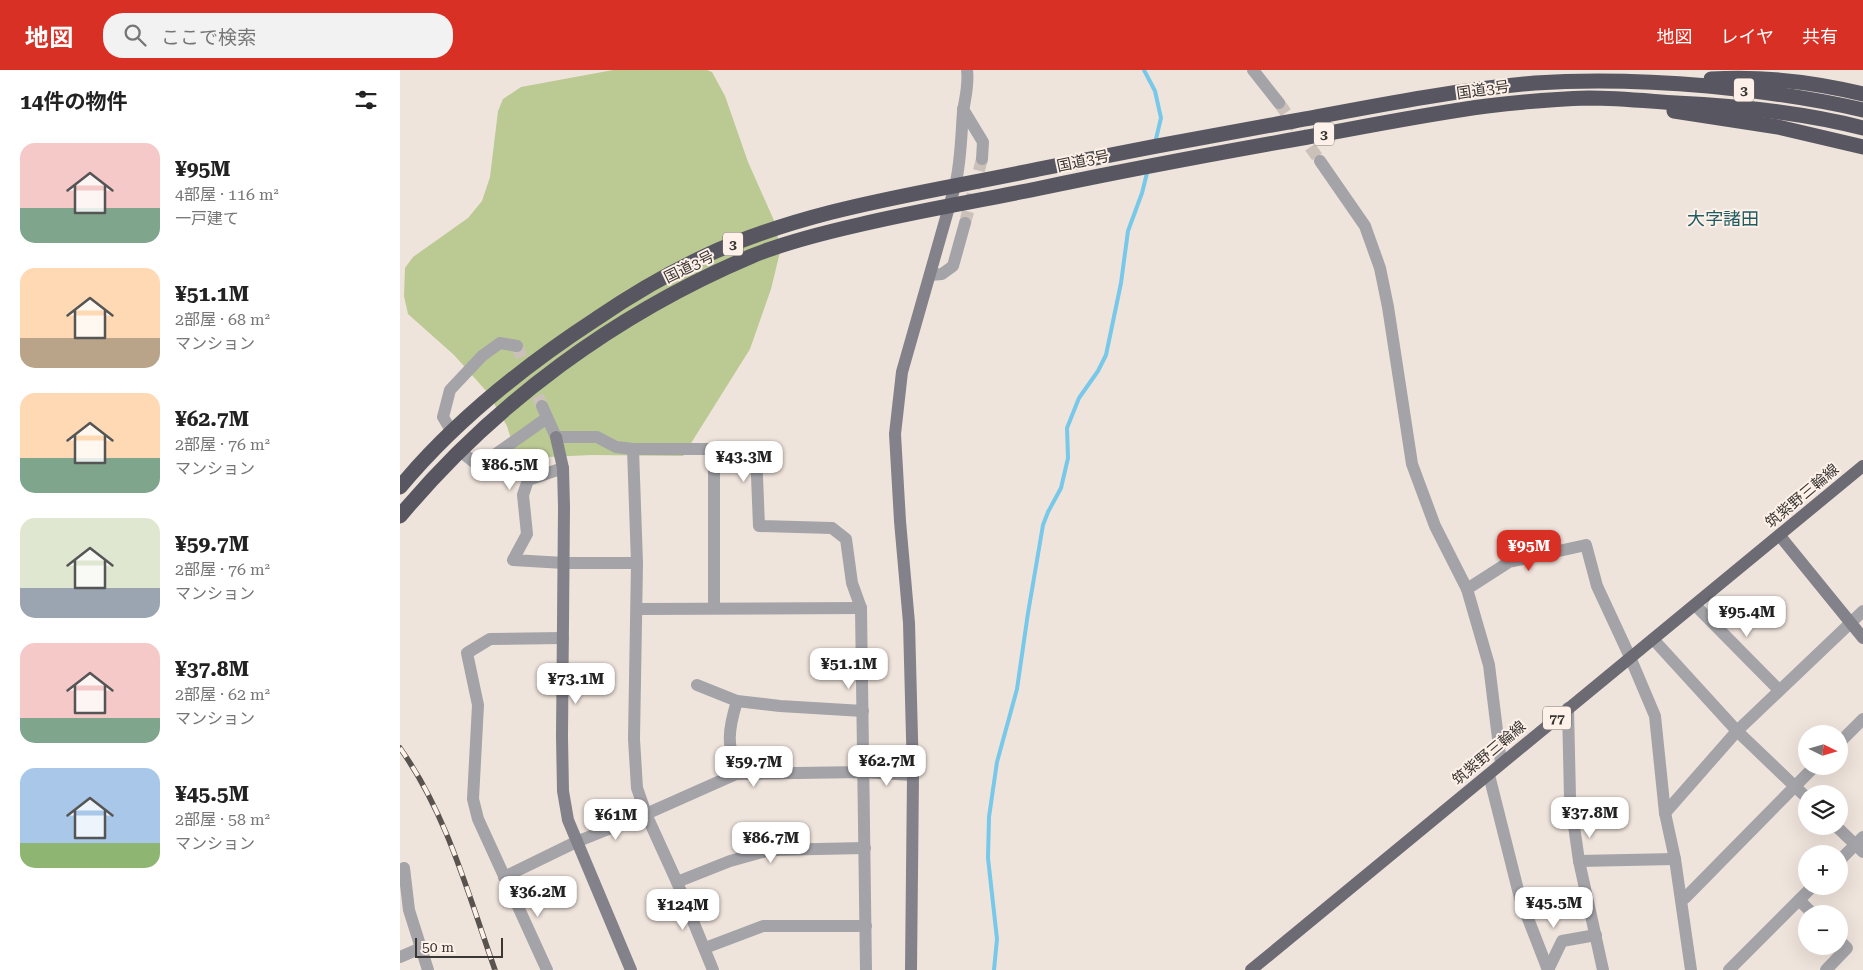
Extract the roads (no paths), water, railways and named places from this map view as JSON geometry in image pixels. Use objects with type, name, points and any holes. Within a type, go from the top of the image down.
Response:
[{"type":"highway","points":[[1650,81],[1745,77],[1837,88],[1863,94]]},
{"type":"highway","name":"国道3号","points":[[400,487],[452,432],[511,380],[567,338],[641,289],[704,256],[755,234],[814,216],[1138,149],[1413,99],[1534,83],[1650,81],[1740,89],[1806,98],[1863,110]]},
{"type":"highway","name":"国道3号","points":[[400,516],[460,451],[530,389],[575,354],[649,306],[756,255],[818,234],[922,210],[951,206],[1163,163],[1486,106],[1592,98],[1736,106],[1803,115],[1863,128]]},
{"type":"highway","points":[[1642,101],[1660,109],[1778,127],[1863,147]]},
{"type":"main road","name":"筑紫野三輪線","points":[[1251,970],[1863,466]]},
{"type":"street","points":[[910,970],[912,775],[909,623],[895,434],[902,372],[951,206],[960,168],[964,109],[968,93],[968,70]]},
{"type":"street","points":[[1252,70],[1279,103]]},
{"type":"street","points":[[964,109],[983,142],[982,159]]},
{"type":"street","points":[[1320,161],[1365,226],[1380,268],[1388,307],[1412,464],[1435,526],[1467,589],[1489,666],[1501,764]]},
{"type":"street","points":[[930,275],[942,274],[953,266],[965,223]]},
{"type":"street","points":[[452,432],[442,417],[450,390],[482,356],[500,343],[517,346]]},
{"type":"street","points":[[460,451],[479,466],[544,412],[556,437],[563,468],[563,791],[568,820],[576,842],[631,970]]},
{"type":"street","points":[[556,437],[597,437],[616,446],[632,449],[756,451],[759,526],[832,528],[846,539],[852,584],[860,608],[866,970]]},
{"type":"street","points":[[632,449],[638,563],[634,739],[637,788],[646,814],[677,882],[713,970]]},
{"type":"street","points":[[714,449],[714,608]]},
{"type":"street","points":[[563,468],[528,480],[523,496],[527,534],[513,560],[564,563],[638,563]]},
{"type":"street","points":[[1780,536],[1863,638]]},
{"type":"street","points":[[1467,589],[1510,562],[1586,545],[1596,586],[1630,657],[1655,716],[1665,813],[1675,859],[1691,970]]},
{"type":"street","points":[[1696,605],[1779,690]]},
{"type":"street","points":[[638,608],[860,608]]},
{"type":"street","points":[[1665,813],[1737,730],[1863,611]]},
{"type":"street","points":[[547,970],[478,819],[473,799],[478,705],[467,653],[490,639],[563,638]]},
{"type":"street","points":[[1654,639],[1737,730],[1798,789]]},
{"type":"street","points":[[696,685],[738,701],[780,706],[863,711]]},
{"type":"street","points":[[736,774],[729,747],[729,733],[738,701]]},
{"type":"street","points":[[1568,708],[1570,798],[1579,861],[1603,970]]},
{"type":"street","points":[[1848,734],[1863,719]]},
{"type":"street","points":[[504,877],[576,842],[646,814],[736,774],[864,772],[912,775]]},
{"type":"street","points":[[1489,775],[1520,898],[1548,970]]},
{"type":"street","points":[[1685,898],[1806,775]]},
{"type":"street","points":[[1848,835],[1860,844],[1848,854]]},
{"type":"street","points":[[677,882],[730,861],[770,850],[865,848]]},
{"type":"street","points":[[1579,861],[1675,859]]},
{"type":"street","points":[[406,867],[409,910],[428,970]]},
{"type":"street","points":[[1729,970],[1804,895]]},
{"type":"street","points":[[1799,900],[1804,905]]},
{"type":"street","points":[[705,948],[763,926],[866,926]]},
{"type":"street","points":[[1548,970],[1562,941],[1596,935]]},
{"type":"street","points":[[400,957],[420,948]]},
{"type":"street","points":[[1826,970],[1840,955]]},
{"type":"waterway","points":[[1144,70],[1155,91],[1161,118],[1155,143]]},
{"type":"waterway","points":[[994,970],[997,939],[988,858],[989,817],[997,762],[1017,689],[1043,525],[1061,488],[1068,458],[1067,428],[1079,398],[1098,371],[1106,355],[1121,283],[1128,231],[1142,193],[1148,169]]},
{"type":"tunnel","points":[[1279,103],[1320,161]]},
{"type":"tunnel","points":[[965,223],[982,159]]},
{"type":"tunnel","points":[[517,346],[542,406]]},
{"type":"railway","points":[[400,748],[416,773],[444,827],[495,970]]},
{"type":"district","name":"大字諸田","points":[[1723,219]]}]
